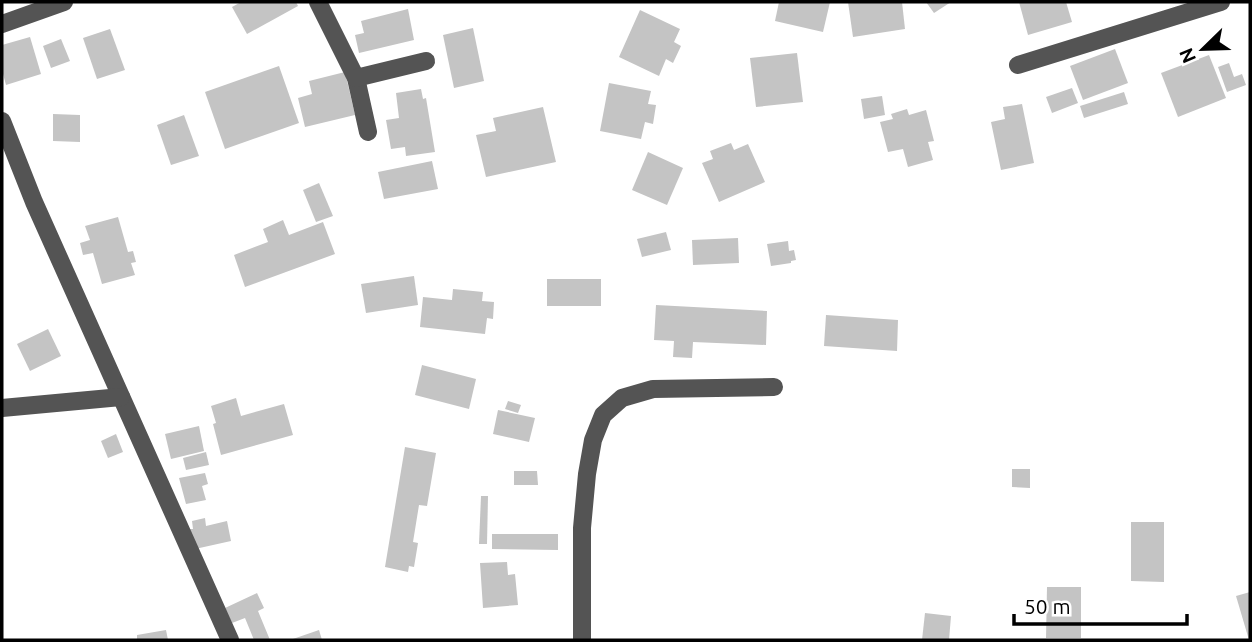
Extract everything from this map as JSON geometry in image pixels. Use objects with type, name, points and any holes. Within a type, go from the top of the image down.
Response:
[{"type":"street","points":[[2,24],[64,2]]},
{"type":"street","points":[[318,2],[356,78],[368,132]]},
{"type":"street","points":[[1018,65],[1221,2]]},
{"type":"street","points":[[356,78],[426,61]]},
{"type":"street","points":[[2,121],[34,202],[230,640]]},
{"type":"street","points":[[582,640],[582,528],[587,474],[593,440],[603,415],[622,398],[653,388],[774,387]]},
{"type":"street","points":[[2,408],[121,397]]},
{"type":"building","points":[[241,2],[296,2],[298,6],[247,34],[232,7]]},
{"type":"building","points":[[779,2],[830,2],[823,32],[775,21]]},
{"type":"building","points":[[848,2],[902,2],[905,29],[853,37]]},
{"type":"building","points":[[926,2],[951,2],[934,13]]},
{"type":"building","points":[[1019,2],[1066,2],[1072,22],[1028,35]]},
{"type":"building","points":[[408,9],[414,40],[359,53],[355,35],[364,33],[361,21]]},
{"type":"building","points":[[640,10],[680,29],[674,42],[681,46],[673,63],[666,59],[659,76],[619,57]]},
{"type":"building","points":[[473,28],[484,81],[454,88],[443,35]]},
{"type":"building","points":[[110,29],[125,70],[97,79],[83,38]]},
{"type":"building","points":[[30,37],[41,74],[6,85],[2,70],[2,45]]},
{"type":"building","points":[[61,39],[70,61],[51,68],[43,46]]},
{"type":"building","points":[[1115,49],[1128,83],[1083,100],[1070,66]]},
{"type":"building","points":[[797,53],[803,102],[756,107],[750,58]]},
{"type":"building","points":[[1209,55],[1226,98],[1178,117],[1161,73]]},
{"type":"building","points":[[1229,63],[1234,77],[1242,74],[1246,85],[1227,92],[1218,67]]},
{"type":"building","points":[[279,66],[299,123],[225,149],[205,92]]},
{"type":"building","points":[[345,72],[355,115],[305,127],[298,98],[312,94],[309,81]]},
{"type":"building","points":[[609,83],[651,91],[648,104],[656,105],[653,124],[645,122],[641,139],[600,131]]},
{"type":"building","points":[[1072,88],[1078,103],[1052,113],[1046,97]]},
{"type":"building","points":[[421,89],[423,99],[426,98],[435,152],[406,156],[405,147],[391,149],[386,120],[399,118],[396,93]]},
{"type":"building","points":[[1124,92],[1128,104],[1084,118],[1080,106]]},
{"type":"building","points":[[882,96],[885,115],[864,119],[861,99]]},
{"type":"building","points":[[1022,104],[1034,163],[1001,170],[991,122],[1005,119],[1003,107]]},
{"type":"building","points":[[543,107],[556,162],[486,177],[476,135],[496,131],[493,118]]},
{"type":"building","points":[[907,109],[909,115],[926,110],[934,141],[928,142],[933,160],[908,167],[903,149],[888,152],[880,122],[893,119],[891,114]]},
{"type":"building","points":[[53,114],[80,115],[80,142],[53,141]]},
{"type":"building","points":[[184,115],[199,156],[171,165],[157,125]]},
{"type":"building","points":[[731,143],[734,150],[748,144],[765,182],[719,202],[702,163],[713,159],[710,151]]},
{"type":"building","points":[[648,152],[683,168],[667,205],[632,190]]},
{"type":"building","points":[[432,161],[438,189],[384,199],[378,172]]},
{"type":"building","points":[[319,183],[333,216],[316,222],[303,190]]},
{"type":"building","points":[[118,217],[128,252],[133,251],[136,262],[131,263],[135,275],[102,284],[93,253],[83,255],[80,243],[90,240],[85,226]]},
{"type":"building","points":[[283,220],[289,235],[323,222],[335,254],[245,287],[234,255],[268,242],[263,229]]},
{"type":"building","points":[[666,232],[671,250],[642,257],[637,239]]},
{"type":"building","points":[[738,238],[739,263],[693,265],[692,240]]},
{"type":"building","points":[[788,241],[789,251],[794,250],[796,260],[771,266],[767,244]]},
{"type":"building","points":[[414,276],[418,305],[366,313],[361,284]]},
{"type":"building","points":[[547,279],[601,279],[601,306],[547,306]]},
{"type":"building","points":[[453,289],[483,292],[482,301],[494,302],[493,319],[487,318],[485,334],[420,327],[423,297],[452,300]]},
{"type":"building","points":[[656,305],[767,311],[766,345],[693,342],[692,358],[673,357],[674,341],[654,340]]},
{"type":"building","points":[[826,315],[898,320],[897,351],[824,346]]},
{"type":"building","points":[[48,329],[61,356],[30,371],[17,344]]},
{"type":"building","points":[[422,365],[476,379],[469,409],[415,395]]},
{"type":"building","points":[[236,398],[241,416],[284,404],[293,435],[221,455],[211,406]]},
{"type":"building","points":[[508,401],[521,405],[518,413],[505,409]]},
{"type":"building","points":[[498,410],[535,418],[529,442],[493,434]]},
{"type":"building","points":[[199,426],[204,451],[171,459],[165,434]]},
{"type":"building","points":[[116,434],[123,452],[108,458],[101,441]]},
{"type":"building","points":[[405,447],[436,453],[427,506],[419,505],[413,542],[418,543],[414,567],[409,566],[408,572],[385,567]]},
{"type":"building","points":[[206,452],[209,465],[186,470],[183,458]]},
{"type":"building","points":[[1012,469],[1030,469],[1030,488],[1012,487]]},
{"type":"building","points":[[514,471],[537,471],[538,485],[514,485]]},
{"type":"building","points":[[205,473],[208,484],[202,486],[206,500],[186,504],[179,478]]},
{"type":"building","points":[[481,496],[488,496],[487,544],[479,544]]},
{"type":"building","points":[[205,518],[206,526],[227,521],[231,541],[195,549],[190,529],[193,529],[192,521]]},
{"type":"building","points":[[1131,522],[1164,522],[1164,582],[1131,581]]},
{"type":"building","points":[[492,534],[558,534],[558,550],[492,549]]},
{"type":"building","points":[[507,562],[508,575],[515,574],[518,605],[483,608],[480,563]]},
{"type":"building","points":[[1047,587],[1081,587],[1081,638],[1046,638]]},
{"type":"building","points":[[1250,592],[1250,640],[1249,640],[1236,596]]},
{"type":"building","points":[[257,593],[264,608],[258,611],[270,640],[254,640],[245,618],[232,623],[225,608]]},
{"type":"building","points":[[925,613],[951,616],[949,640],[922,640]]},
{"type":"building","points":[[166,630],[168,640],[137,640],[137,635]]},
{"type":"building","points":[[319,630],[322,640],[290,640]]}]
